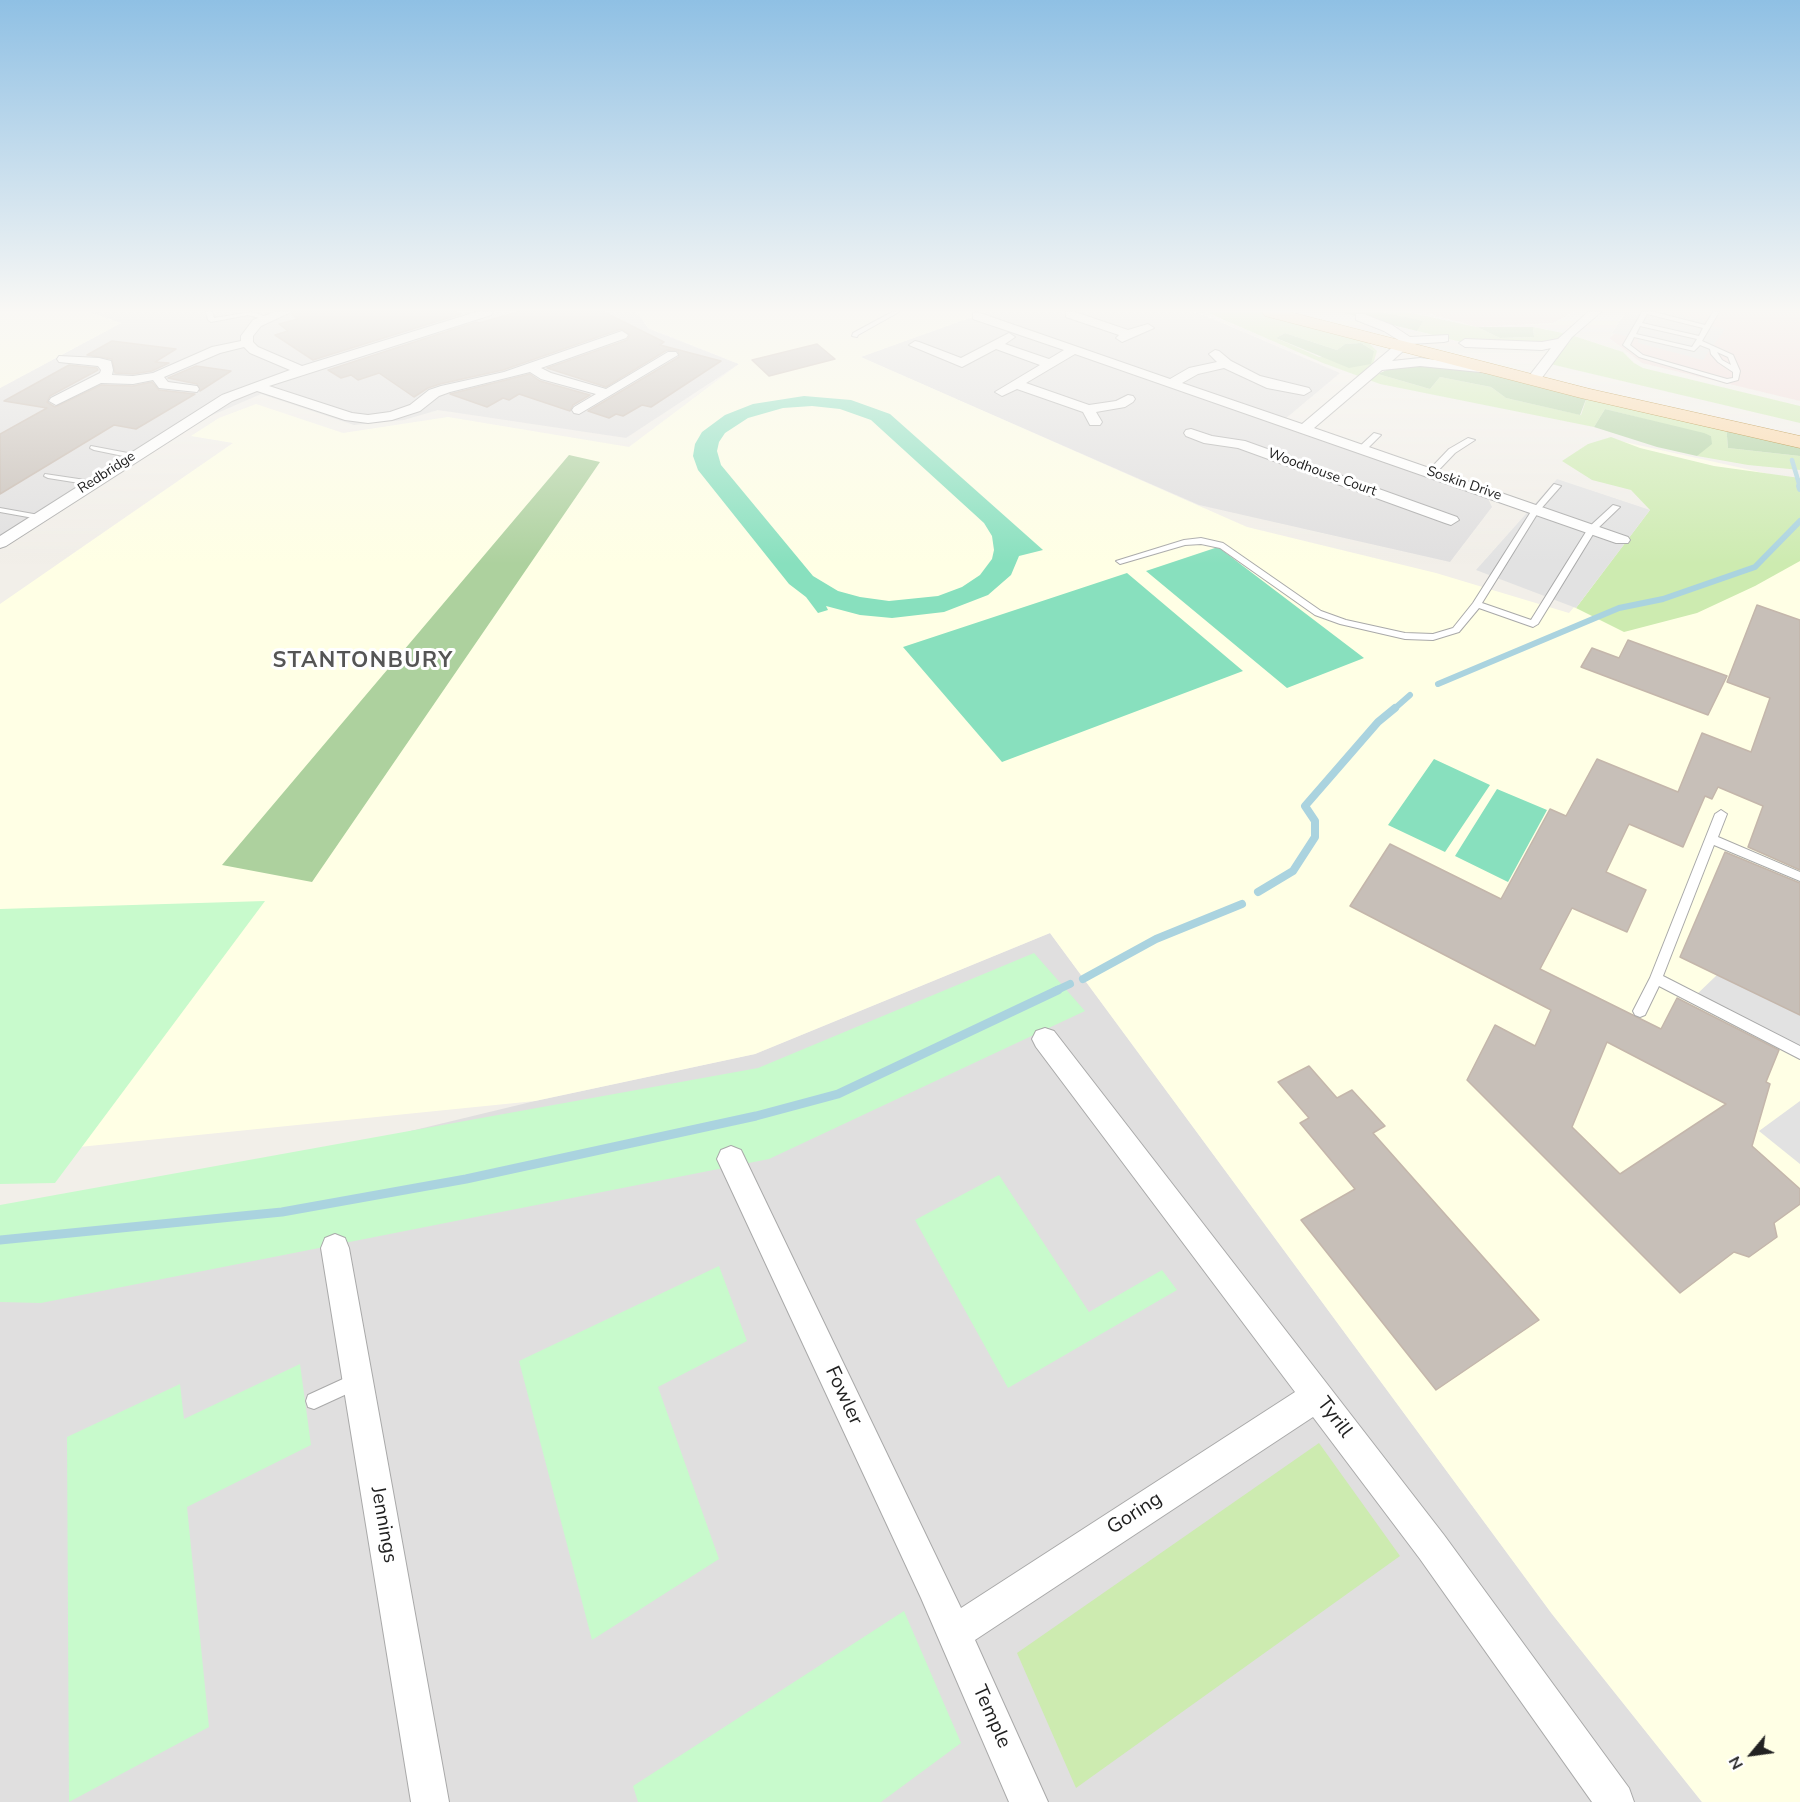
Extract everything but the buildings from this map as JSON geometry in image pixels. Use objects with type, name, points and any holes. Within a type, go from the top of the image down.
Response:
[{"type":"main road","points":[[1598,396],[1800,442]]},
{"type":"main road","points":[[1700,400],[1800,423]]},
{"type":"street","points":[[56,401],[66,396]]},
{"type":"street","name":"Redbridge","points":[[0,543],[133,456],[231,396]]},
{"type":"street","points":[[286,396],[350,417],[368,419],[392,416],[415,408],[430,396]]},
{"type":"street","points":[[579,410],[601,396]]},
{"type":"street","points":[[1050,396],[1088,409],[1120,404],[1128,399]]},
{"type":"street","name":"Soskin Drive","points":[[1206,396],[1622,540]]},
{"type":"street","points":[[1305,429],[1345,396]]},
{"type":"street","points":[[1088,409],[1095,423]]},
{"type":"street","name":"Woodhouse Court","points":[[1191,433],[1209,440],[1240,444],[1372,491],[1431,518],[1451,520]]},
{"type":"street","points":[[1193,452],[1209,440]]},
{"type":"street","points":[[1372,491],[1402,463]]},
{"type":"street","name":"Tyrill","points":[[1045,1039],[1432,1547],[1615,1802]]},
{"type":"street","name":"Fowler","points":[[731,1159],[954,1633]]},
{"type":"street","name":"Jennings","points":[[335,1248],[430,1802]]},
{"type":"street","name":"Goring","points":[[954,1633],[1317,1396]]},
{"type":"street","name":"Temple","points":[[954,1633],[1029,1802]]},
{"type":"lane","points":[[1362,449],[1377,435]]},
{"type":"lane","points":[[1431,473],[1452,451],[1471,440]]},
{"type":"lane","points":[[94,448],[133,456]]},
{"type":"lane","points":[[48,476],[92,483]]},
{"type":"lane","points":[[1120,561],[1184,543],[1201,541],[1223,546],[1318,613],[1343,622],[1405,636],[1433,637],[1456,630],[1476,604],[1536,510],[1557,486]]},
{"type":"lane","points":[[1476,604],[1533,624],[1592,529],[1616,507]]},
{"type":"lane","points":[[0,510],[39,517]]},
{"type":"lane","points":[[1640,1011],[1656,978],[1721,814]]},
{"type":"lane","points":[[1712,839],[1800,877]]},
{"type":"lane","points":[[1656,978],[1800,1053]]},
{"type":"lane","points":[[314,1401],[358,1380]]},
{"type":"shaded area","points":[[0,396],[256,396],[208,417],[0,549]]},
{"type":"shaded area","points":[[267,396],[690,396],[626,438],[438,410],[404,420],[354,425]]},
{"type":"shaded area","points":[[696,396],[950,396],[1247,527],[1436,573],[1569,613],[1662,503],[1620,441],[1800,481],[1800,1802],[1702,1802],[1552,1614],[1050,933],[755,1054],[535,1101],[0,1155],[0,604],[233,443],[191,436],[219,418],[256,404],[343,433],[448,417],[629,447]]},
{"type":"shaded area","points":[[950,396],[1312,396],[1285,419],[1483,488],[1492,507],[1450,562],[1199,505]]},
{"type":"shaded area","points":[[1780,396],[1800,396],[1800,401]]},
{"type":"shaded area","points":[[1557,479],[1650,510],[1576,608],[1476,570]]},
{"type":"shaded area","points":[[1050,933],[1552,1614],[1702,1802],[0,1802],[0,1230],[535,1101],[755,1054]]},
{"type":"shaded area","points":[[1717,975],[1800,1015],[1800,1053],[1693,998]]},
{"type":"shaded area","points":[[1800,1101],[1800,1164],[1759,1131]]},
{"type":"green space","points":[[803,396],[851,400],[890,414],[1043,550],[1019,556],[1011,575],[988,595],[944,612],[892,618],[860,615],[826,606],[828,610],[818,613],[806,597],[789,584],[698,470],[693,456],[695,444],[702,432],[725,415],[753,404]],"holes":[[[812,406],[840,409],[871,420],[984,523],[992,536],[994,550],[992,559],[980,575],[962,587],[938,596],[889,601],[838,591],[813,576],[721,465],[717,451],[719,442],[725,433],[748,418],[783,408]]]},
{"type":"green space","points":[[1440,396],[1503,396],[1581,415],[1587,396],[1597,396],[1726,425],[1728,448],[1800,456],[1800,470],[1748,465],[1697,456],[1711,436],[1605,409],[1594,427]]},
{"type":"green space","points":[[1503,396],[1587,396],[1580,415]]},
{"type":"green space","points":[[1686,396],[1759,396],[1800,406],[1800,423]]},
{"type":"green space","points":[[1605,409],[1704,433],[1711,436],[1712,444],[1697,456],[1657,447],[1594,427]]},
{"type":"green space","points":[[1726,425],[1800,442],[1800,456],[1728,448]]},
{"type":"green space","points":[[1611,437],[1640,448],[1714,466],[1800,478],[1800,561],[1755,586],[1697,613],[1624,632],[1576,608],[1650,510],[1631,490],[1592,480],[1562,461],[1588,444]]},
{"type":"green space","points":[[569,455],[600,462],[312,882],[222,865]]},
{"type":"green space","points":[[1218,547],[1364,658],[1287,688],[1146,571]]},
{"type":"green space","points":[[1127,573],[1243,671],[1002,762],[903,647]]},
{"type":"green space","points":[[1434,759],[1490,785],[1445,852],[1388,825]]},
{"type":"green space","points":[[1497,789],[1547,810],[1508,882],[1455,856]]},
{"type":"green space","points":[[265,901],[55,1183],[0,1184],[0,909]]},
{"type":"green space","points":[[1034,953],[1085,1011],[769,1159],[41,1303],[0,1302],[0,1205],[758,1068]]},
{"type":"green space","points":[[999,1175],[1089,1312],[1162,1270],[1177,1290],[1008,1388],[915,1220]]},
{"type":"green space","points":[[719,1266],[747,1341],[658,1387],[719,1559],[592,1640],[519,1361]]},
{"type":"green space","points":[[300,1364],[311,1445],[187,1507],[209,1727],[69,1802],[67,1437],[180,1384],[184,1419]]},
{"type":"green space","points":[[1319,1443],[1400,1556],[1076,1788],[1017,1653]]},
{"type":"green space","points":[[904,1611],[961,1743],[881,1802],[638,1802],[633,1786]]},
{"type":"waterway","points":[[1792,460],[1800,487]]},
{"type":"waterway","points":[[1438,684],[1619,608],[1663,599],[1755,567],[1800,521]]},
{"type":"waterway","points":[[1393,710],[1410,695]]},
{"type":"waterway","points":[[1258,892],[1293,871],[1315,837],[1315,821],[1305,806],[1378,722],[1395,708]]},
{"type":"waterway","points":[[1083,979],[1156,939],[1242,904]]},
{"type":"waterway","points":[[1055,991],[1070,984]]},
{"type":"waterway","points":[[0,1240],[282,1212],[466,1179],[756,1116],[838,1094],[1058,990]]},
{"type":"district","name":"STANTONBURY","points":[[363,662]]}]
